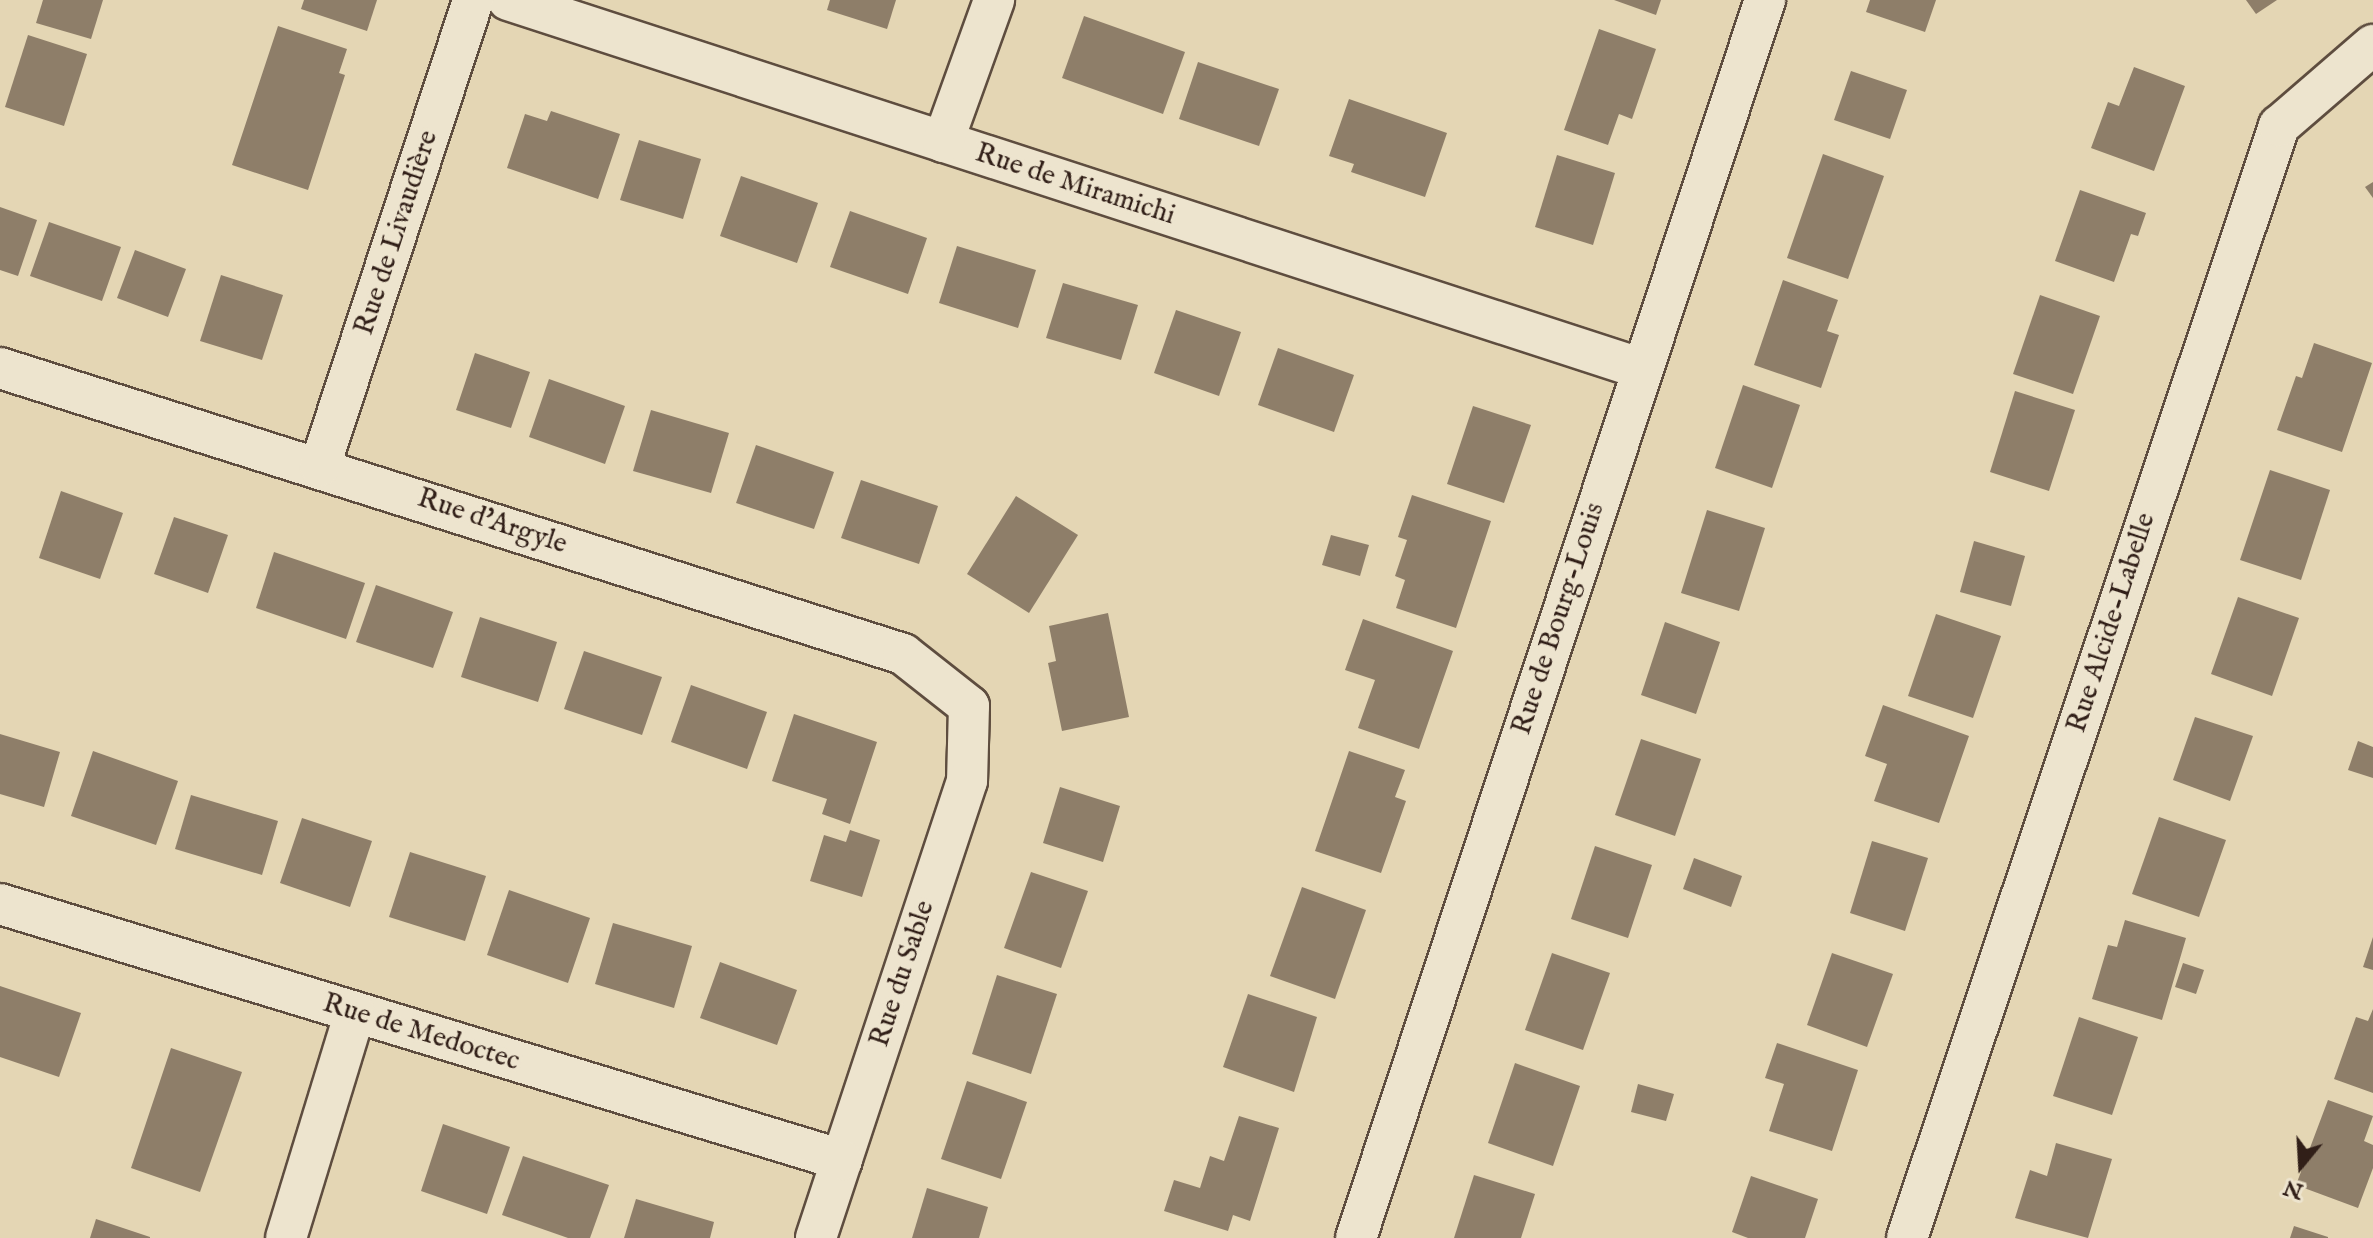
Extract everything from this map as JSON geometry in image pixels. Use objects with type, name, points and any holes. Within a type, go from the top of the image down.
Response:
[{"type":"street","name":"Rue de Livaudière","points":[[320,466],[473,0]]},
{"type":"street","name":"Rue de Miramichi","points":[[508,0],[1642,369]]},
{"type":"street","points":[[943,142],[994,0]]},
{"type":"street","name":"Rue de Bourg-Louis","points":[[1356,1238],[1765,0]]},
{"type":"street","name":"Rue Alcide-Labelle","points":[[1907,1238],[2279,126],[2373,45]]},
{"type":"street","name":"Rue d'Argyle","points":[[0,368],[320,466],[903,654],[969,706]]},
{"type":"street","name":"Rue du Sable","points":[[816,1238],[967,781],[969,706]]},
{"type":"street","name":"Rue de Medoctec","points":[[0,904],[842,1160]]},
{"type":"street","points":[[286,1238],[355,1013]]},
{"type":"building","points":[[43,0],[103,0],[91,39],[36,23]]},
{"type":"building","points":[[304,0],[377,0],[367,31],[301,9]]},
{"type":"building","points":[[830,0],[896,0],[887,29],[827,10]]},
{"type":"building","points":[[1614,0],[1661,0],[1656,15]]},
{"type":"building","points":[[1870,0],[1936,0],[1925,32],[1866,12]]},
{"type":"building","points":[[2246,0],[2277,0],[2256,14]]},
{"type":"building","points":[[1084,16],[1185,52],[1163,114],[1062,78]]},
{"type":"building","points":[[278,26],[347,49],[339,73],[345,75],[308,190],[232,165]]},
{"type":"building","points":[[1599,29],[1656,49],[1632,119],[1619,114],[1608,145],[1564,130]]},
{"type":"building","points":[[28,35],[87,54],[64,126],[5,107]]},
{"type":"building","points":[[1198,62],[1279,89],[1259,146],[1179,119]]},
{"type":"building","points":[[2134,67],[2185,86],[2154,171],[2091,148],[2108,102],[2119,106]]},
{"type":"building","points":[[1851,71],[1907,90],[1890,139],[1834,120]]},
{"type":"building","points":[[1349,99],[1447,133],[1425,197],[1351,172],[1354,164],[1329,156]]},
{"type":"building","points":[[551,111],[620,134],[598,199],[507,168],[525,114],[547,121]]},
{"type":"building","points":[[639,140],[701,159],[683,219],[620,200]]},
{"type":"building","points":[[1823,154],[1884,176],[1848,279],[1787,258]]},
{"type":"building","points":[[1557,155],[1615,173],[1593,245],[1535,227]]},
{"type":"building","points":[[741,176],[818,203],[797,263],[720,236]]},
{"type":"building","points":[[2373,182],[2373,198],[2365,187]]},
{"type":"building","points":[[2080,190],[2146,213],[2138,236],[2131,234],[2114,282],[2055,261]]},
{"type":"building","points":[[0,207],[37,220],[18,276],[0,270]]},
{"type":"building","points":[[850,211],[927,238],[908,294],[830,267]]},
{"type":"building","points":[[49,222],[121,247],[102,301],[30,276]]},
{"type":"building","points":[[957,246],[1036,270],[1018,328],[939,303]]},
{"type":"building","points":[[135,250],[186,269],[168,317],[117,298]]},
{"type":"building","points":[[221,275],[283,295],[262,360],[200,341]]},
{"type":"building","points":[[1783,280],[1838,300],[1827,331],[1839,335],[1821,388],[1754,365]]},
{"type":"building","points":[[1063,283],[1138,305],[1121,360],[1046,338]]},
{"type":"building","points":[[2040,295],[2100,316],[2073,394],[2013,374]]},
{"type":"building","points":[[1176,310],[1241,332],[1219,396],[1154,373]]},
{"type":"building","points":[[2314,343],[2372,363],[2342,452],[2277,430],[2296,376],[2302,378]]},
{"type":"building","points":[[1278,348],[1354,375],[1334,432],[1258,405]]},
{"type":"building","points":[[475,353],[530,372],[511,428],[456,410]]},
{"type":"building","points":[[549,379],[625,406],[605,464],[529,437]]},
{"type":"building","points":[[1743,385],[1800,405],[1772,488],[1715,468]]},
{"type":"building","points":[[2015,391],[2075,410],[2049,491],[1990,472]]},
{"type":"building","points":[[1473,406],[1531,425],[1504,503],[1447,484]]},
{"type":"building","points":[[651,410],[729,433],[711,493],[633,471]]},
{"type":"building","points":[[756,445],[834,472],[814,529],[736,503]]},
{"type":"building","points":[[2270,470],[2330,490],[2301,580],[2240,560]]},
{"type":"building","points":[[861,480],[938,506],[919,564],[841,538]]},
{"type":"building","points":[[61,491],[123,513],[100,579],[39,558]]},
{"type":"building","points":[[1412,495],[1491,521],[1456,628],[1396,608],[1405,580],[1395,576],[1407,540],[1398,537]]},
{"type":"building","points":[[1016,496],[1078,535],[1029,613],[967,574]]},
{"type":"building","points":[[1707,510],[1765,528],[1739,611],[1681,593]]},
{"type":"building","points":[[174,517],[228,535],[208,593],[154,574]]},
{"type":"building","points":[[1331,535],[1369,545],[1360,576],[1322,565]]},
{"type":"building","points":[[1974,541],[2025,556],[2011,606],[1960,592]]},
{"type":"building","points":[[274,552],[365,583],[346,639],[256,608]]},
{"type":"building","points":[[376,585],[453,612],[433,668],[356,642]]},
{"type":"building","points":[[2238,597],[2299,618],[2272,696],[2211,674]]},
{"type":"building","points":[[1108,613],[1129,717],[1062,731],[1048,663],[1056,661],[1049,626]]},
{"type":"building","points":[[1936,614],[2001,636],[1973,718],[1908,696]]},
{"type":"building","points":[[480,617],[557,642],[538,702],[461,677]]},
{"type":"building","points":[[1363,619],[1453,651],[1419,749],[1358,728],[1375,680],[1345,670]]},
{"type":"building","points":[[1665,622],[1720,642],[1696,714],[1641,695]]},
{"type":"building","points":[[584,651],[662,677],[642,735],[564,709]]},
{"type":"building","points":[[691,685],[767,712],[747,769],[671,742]]},
{"type":"building","points":[[1883,705],[1969,736],[1939,823],[1874,801],[1887,764],[1865,756]]},
{"type":"building","points":[[794,714],[877,742],[850,824],[822,814],[827,799],[772,781]]},
{"type":"building","points":[[2195,717],[2253,736],[2230,801],[2173,780]]},
{"type":"building","points":[[0,734],[60,752],[44,807],[0,794]]},
{"type":"building","points":[[1641,739],[1701,759],[1675,836],[1615,815]]},
{"type":"building","points":[[2358,741],[2373,747],[2373,778],[2348,770]]},
{"type":"building","points":[[93,751],[178,781],[156,845],[71,816]]},
{"type":"building","points":[[1349,751],[1405,770],[1395,797],[1406,801],[1381,873],[1315,851]]},
{"type":"building","points":[[1060,787],[1120,806],[1103,862],[1043,843]]},
{"type":"building","points":[[191,795],[278,821],[262,875],[175,849]]},
{"type":"building","points":[[2159,817],[2226,840],[2199,917],[2132,894]]},
{"type":"building","points":[[302,818],[372,841],[350,907],[280,883]]},
{"type":"building","points":[[850,830],[880,840],[862,897],[810,881],[824,835],[846,842]]},
{"type":"building","points":[[1872,841],[1928,858],[1905,931],[1850,913]]},
{"type":"building","points":[[1595,846],[1652,865],[1628,938],[1571,919]]},
{"type":"building","points":[[410,852],[486,876],[465,941],[389,917]]},
{"type":"building","points":[[1694,858],[1742,876],[1731,907],[1683,889]]},
{"type":"building","points":[[1031,872],[1088,891],[1061,968],[1004,948]]},
{"type":"building","points":[[1302,887],[1366,910],[1335,999],[1270,976]]},
{"type":"building","points":[[509,890],[590,918],[568,983],[487,955]]},
{"type":"building","points":[[2125,920],[2186,938],[2162,1020],[2092,999],[2108,945],[2117,947]]},
{"type":"building","points":[[613,923],[692,946],[674,1008],[595,984]]},
{"type":"building","points":[[2373,937],[2373,970],[2363,967]]},
{"type":"building","points":[[1552,953],[1610,973],[1583,1050],[1525,1030]]},
{"type":"building","points":[[1832,953],[1893,974],[1867,1047],[1807,1025]]},
{"type":"building","points":[[720,962],[797,990],[777,1045],[700,1018]]},
{"type":"building","points":[[2183,963],[2204,970],[2196,994],[2175,987]]},
{"type":"building","points":[[997,975],[1057,994],[1031,1074],[972,1054]]},
{"type":"building","points":[[0,986],[81,1013],[59,1077],[0,1057]]},
{"type":"building","points":[[1248,994],[1317,1017],[1294,1092],[1223,1067]]},
{"type":"building","points":[[2373,1009],[2373,1093],[2334,1079],[2356,1017],[2368,1021]]},
{"type":"building","points":[[2079,1017],[2138,1037],[2112,1115],[2053,1096]]},
{"type":"building","points":[[1777,1043],[1858,1070],[1832,1151],[1769,1131],[1784,1084],[1765,1078]]},
{"type":"building","points":[[171,1048],[242,1072],[200,1192],[131,1168]]},
{"type":"building","points":[[1515,1063],[1580,1086],[1553,1166],[1488,1143]]},
{"type":"building","points":[[967,1081],[1027,1102],[1001,1179],[941,1159]]},
{"type":"building","points":[[1638,1084],[1674,1094],[1666,1121],[1631,1112]]},
{"type":"building","points":[[2328,1100],[2373,1116],[2364,1141],[2373,1145],[2373,1168],[2358,1208],[2296,1185]]},
{"type":"building","points":[[1239,1116],[1279,1128],[1250,1221],[1233,1215],[1228,1231],[1164,1211],[1174,1180],[1200,1188],[1210,1156],[1224,1161]]},
{"type":"building","points":[[443,1124],[510,1147],[487,1214],[421,1191]]},
{"type":"building","points":[[2056,1143],[2112,1159],[2088,1238],[2015,1218],[2030,1170],[2047,1176]]},
{"type":"building","points":[[523,1156],[609,1185],[590,1238],[568,1238],[502,1215]]},
{"type":"building","points":[[1474,1175],[1535,1194],[1521,1238],[1454,1238]]},
{"type":"building","points":[[1751,1176],[1818,1199],[1805,1238],[1748,1238],[1732,1232]]},
{"type":"building","points":[[927,1188],[988,1207],[979,1238],[912,1238]]},
{"type":"building","points":[[636,1199],[714,1222],[710,1238],[624,1238]]},
{"type":"building","points":[[96,1219],[150,1237],[150,1238],[90,1238]]},
{"type":"building","points":[[2294,1226],[2328,1237],[2328,1238],[2290,1238]]}]
